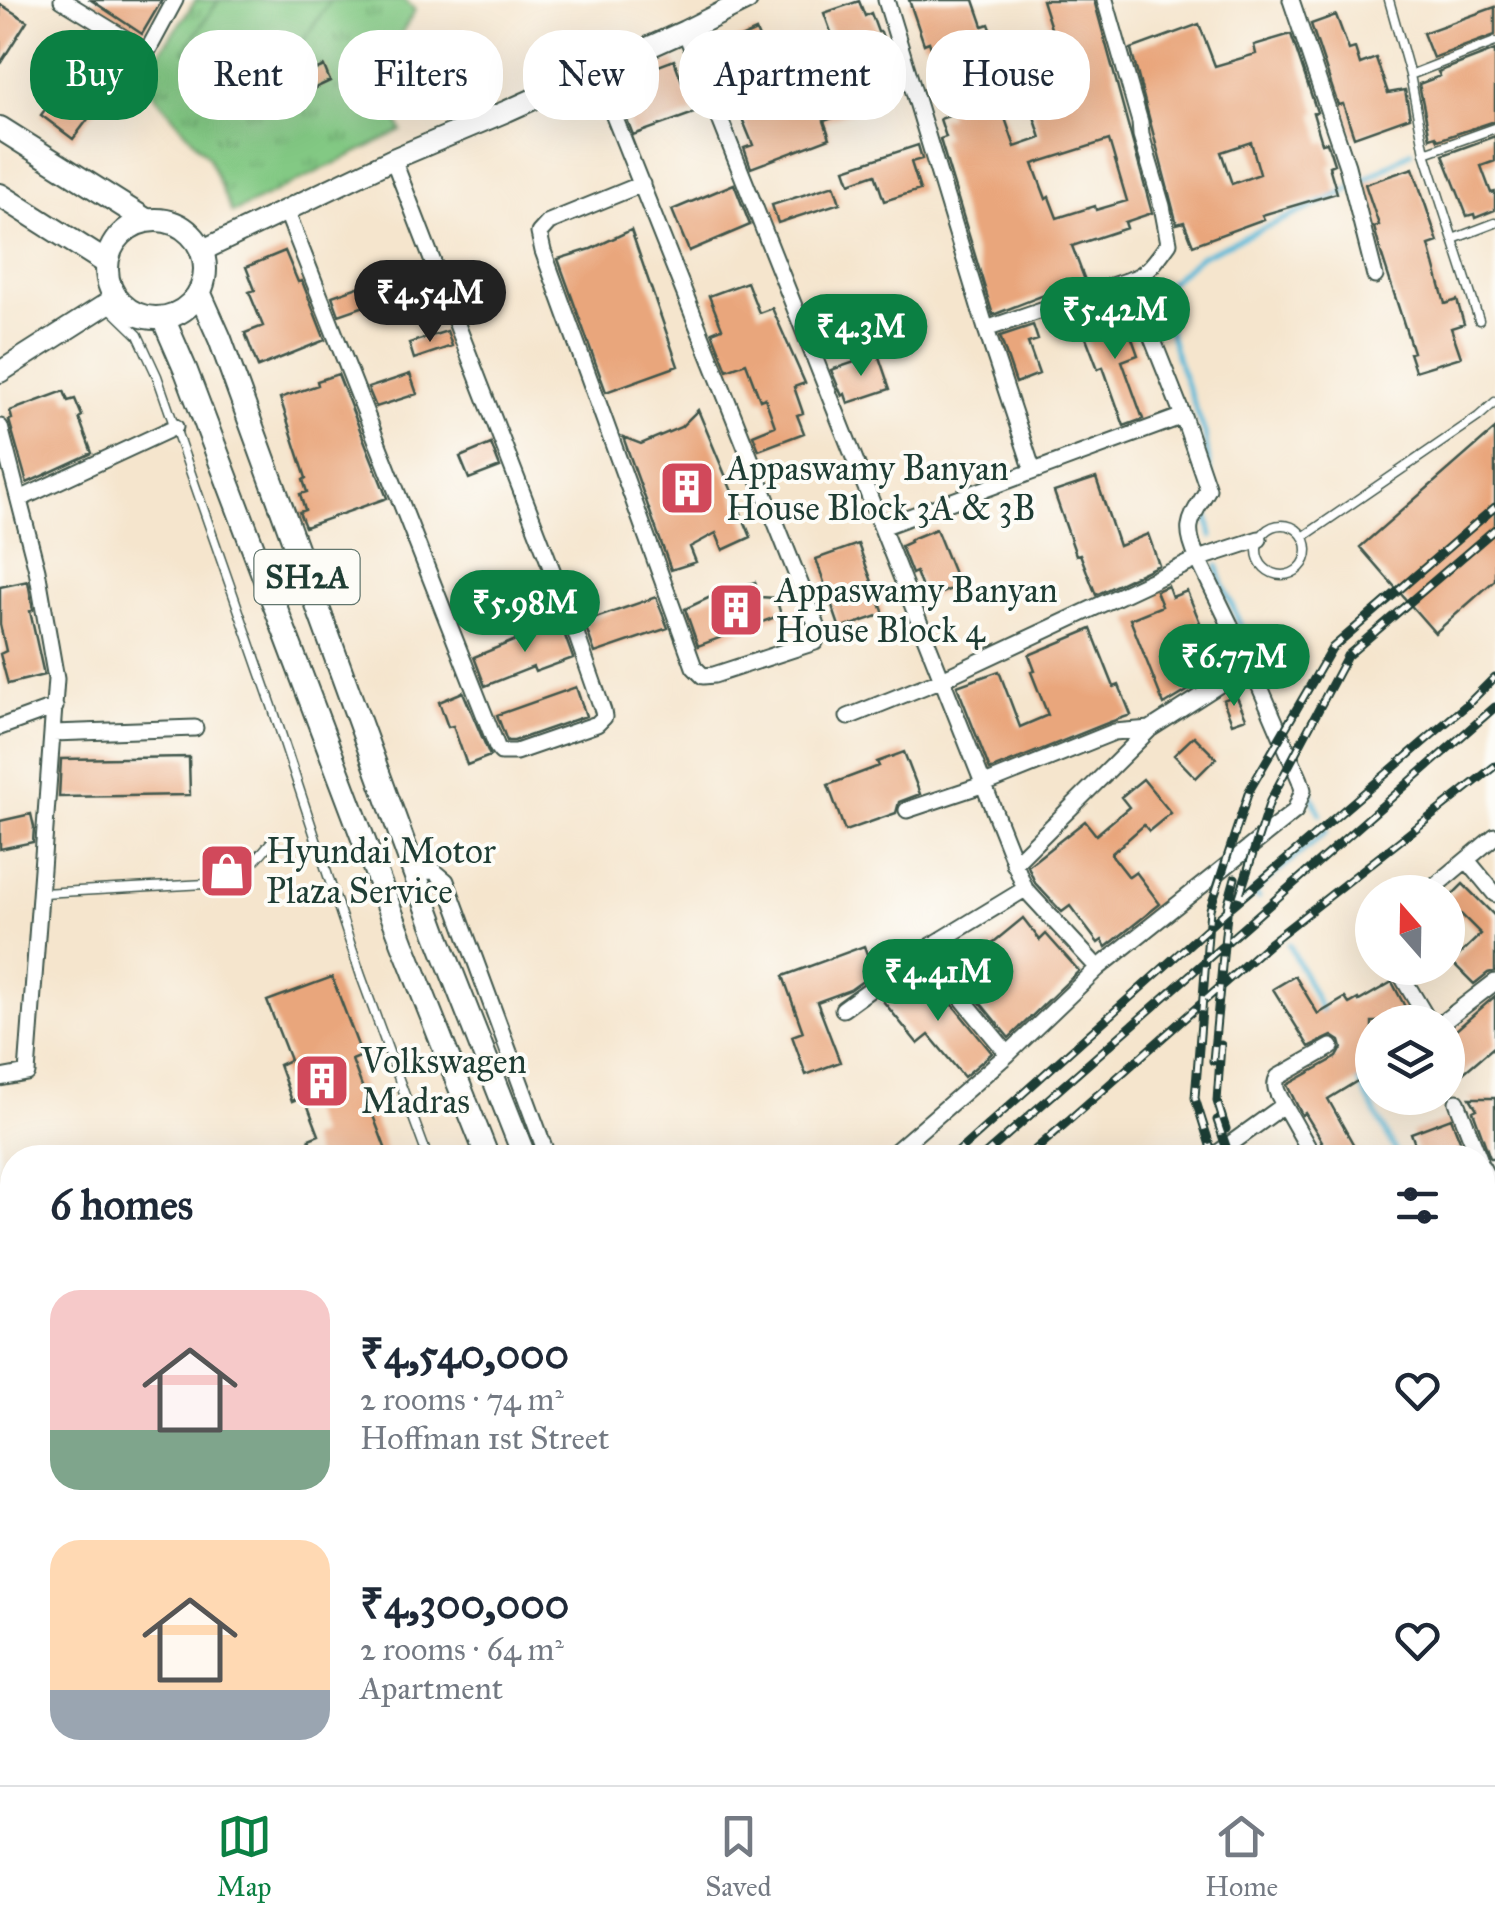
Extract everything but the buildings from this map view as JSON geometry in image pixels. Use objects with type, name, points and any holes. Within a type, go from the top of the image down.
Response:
[{"type":"main road","points":[[0,128],[146,220]]},
{"type":"main road","points":[[0,195],[107,262]]},
{"type":"main road","points":[[200,294],[184,310],[163,318],[143,317],[111,300],[107,262],[114,242],[128,228],[146,220],[167,220],[184,227],[203,250]]},
{"type":"main road","name":"SH2A","points":[[203,250],[206,273],[200,294],[220,339],[436,932],[520,1145]]},
{"type":"main road","name":"SH2A","points":[[163,318],[483,1145]]},
{"type":"main road","points":[[377,874],[413,867]]},
{"type":"street","points":[[62,0],[147,52],[176,0]]},
{"type":"street","points":[[686,30],[747,0]]},
{"type":"street","points":[[886,0],[1033,471]]},
{"type":"street","points":[[986,329],[1137,278],[1152,268],[1169,243],[1105,0]]},
{"type":"street","points":[[1292,0],[1348,166],[1375,276]]},
{"type":"street","points":[[203,250],[523,102]]},
{"type":"street","points":[[616,120],[642,184],[819,631],[815,642],[714,676],[702,676],[694,667],[539,233],[549,222],[642,184]]},
{"type":"street","points":[[720,120],[1025,890],[1098,968]]},
{"type":"street","points":[[286,210],[496,748],[516,752],[596,724],[604,718],[564,601],[393,159]]},
{"type":"street","points":[[903,1145],[1008,1054],[1098,968],[1295,811],[1304,790],[1250,665],[1190,542],[1188,522],[1208,489],[1129,280]]},
{"type":"street","points":[[0,372],[111,300]]},
{"type":"street","points":[[882,527],[1183,416]]},
{"type":"street","points":[[0,426],[20,498],[56,679],[28,1073],[0,1078]]},
{"type":"street","points":[[20,498],[174,427]]},
{"type":"street","points":[[848,717],[940,680],[1198,559],[1258,540]]},
{"type":"street","points":[[1014,864],[1150,729],[1250,665]]},
{"type":"street","points":[[0,728],[55,707]]},
{"type":"street","points":[[53,733],[194,728]]},
{"type":"street","points":[[907,810],[982,785],[1114,732],[1150,729]]},
{"type":"street","points":[[1449,875],[1495,836]]},
{"type":"street","points":[[1468,860],[1495,894]]},
{"type":"street","points":[[413,867],[434,872],[446,880],[543,1145]]},
{"type":"street","points":[[844,1009],[924,951],[1025,890]]},
{"type":"street","points":[[924,951],[1008,1054]]},
{"type":"street","points":[[1465,1006],[1495,982]]},
{"type":"street","points":[[1307,1145],[1275,1082],[1331,1047]]},
{"type":"street","points":[[1229,1145],[1284,1105]]},
{"type":"street","points":[[1462,1115],[1474,1145]]},
{"type":"lane","points":[[1389,0],[1410,75],[1425,154],[1479,320]]},
{"type":"lane","points":[[1410,75],[1495,42]]},
{"type":"lane","points":[[1425,154],[1495,128]]},
{"type":"lane","points":[[1453,239],[1495,223]]},
{"type":"lane","points":[[111,300],[138,335],[158,376],[361,976],[423,1145]]},
{"type":"lane","points":[[1303,537],[1495,402]]},
{"type":"lane","points":[[1284,524],[1303,537],[1304,560],[1287,574],[1272,572],[1260,562],[1258,540],[1269,528],[1284,524]]},
{"type":"lane","points":[[42,893],[224,880],[252,865],[274,837]]},
{"type":"green space","points":[[196,0],[404,0],[415,10],[403,30],[338,30],[338,120],[396,120],[402,131],[232,213],[208,157],[158,99],[158,55]]},
{"type":"green space","points":[[219,0],[331,0],[310,30],[198,30]]},
{"type":"waterway","points":[[1211,480],[1205,433],[1158,292],[1201,256],[1341,194],[1411,152]]},
{"type":"waterway","points":[[1208,501],[1212,536]]},
{"type":"waterway","points":[[1218,566],[1253,656]]},
{"type":"waterway","points":[[1308,786],[1320,814]]},
{"type":"waterway","points":[[1258,898],[1253,892],[1327,831]]},
{"type":"waterway","points":[[1289,944],[1325,1017]]},
{"type":"waterway","points":[[1376,1115],[1392,1145]]},
{"type":"railway","points":[[1210,1145],[1195,1098],[1210,909],[1249,791],[1332,648],[1495,507]]},
{"type":"railway","points":[[1239,897],[1270,801],[1347,656],[1495,529]]},
{"type":"railway","points":[[965,1145],[1495,677]]},
{"type":"railway","points":[[996,1145],[1495,707]]},
{"type":"railway","points":[[1041,1145],[1271,942],[1495,766]]},
{"type":"railway","points":[[1213,1061],[1228,903],[1235,878]]},
{"type":"railway","points":[[1221,1045],[1217,1101],[1226,1129]]},
{"type":"railway","points":[[1217,1120],[1226,1145]]},
{"type":"place","name":"Appaswamy Banyan House Block 3A & 3B","points":[[687,488]]},
{"type":"place","name":"Appaswamy Banyan House Block 4","points":[[736,610]]},
{"type":"place","name":"Hyundai Motor Plaza Service","points":[[227,871]]},
{"type":"place","name":"Volkswagen Madras","points":[[322,1081]]}]
